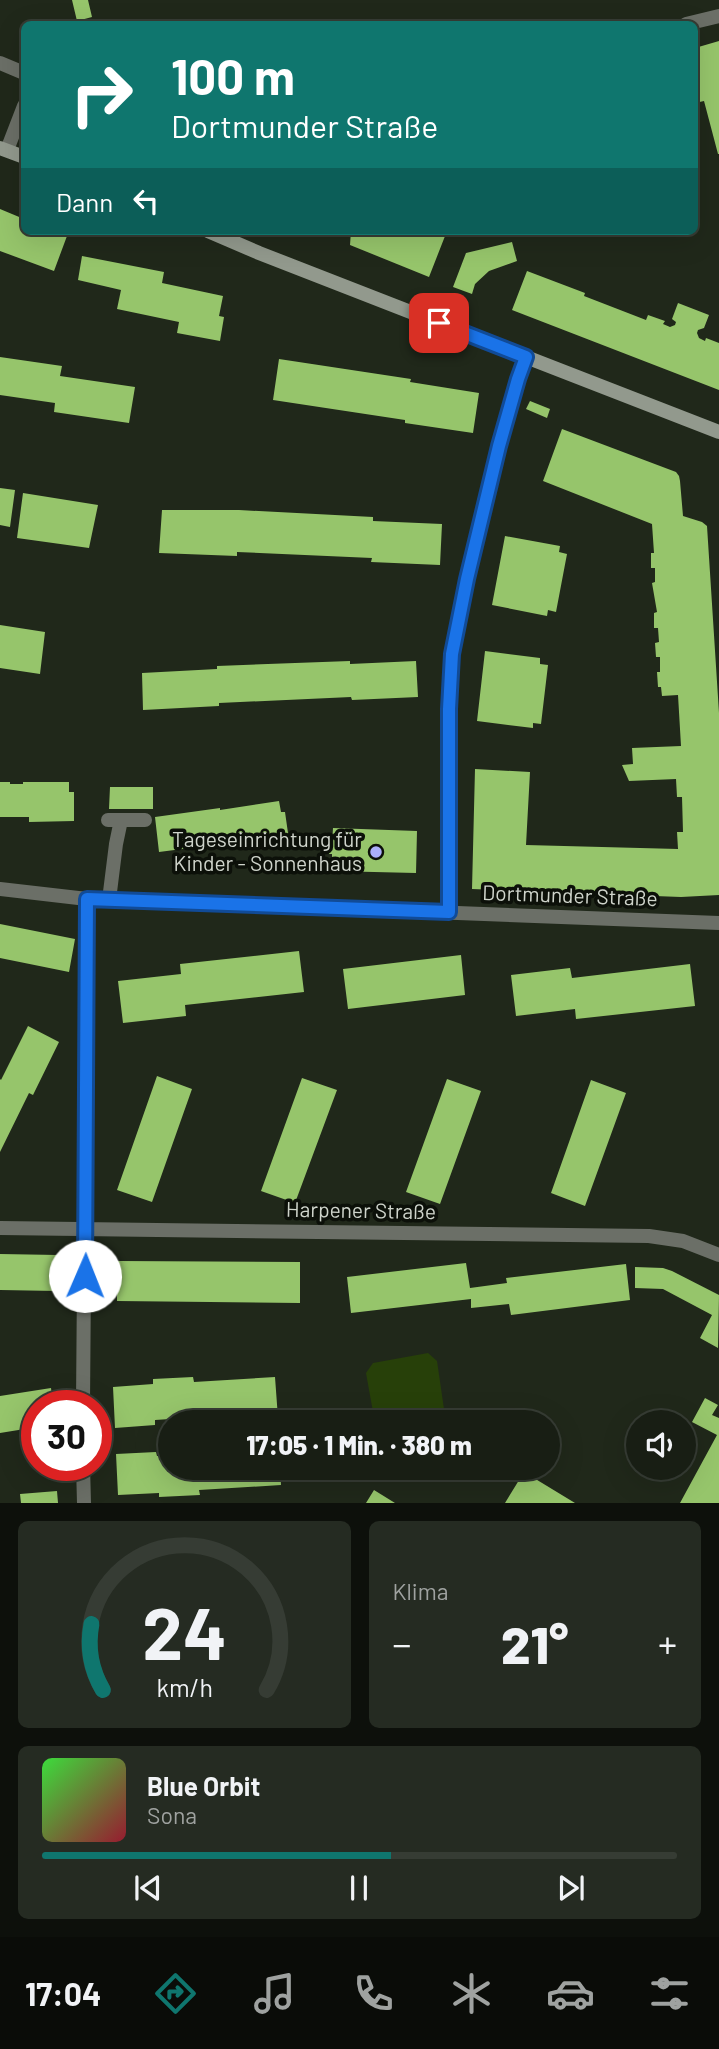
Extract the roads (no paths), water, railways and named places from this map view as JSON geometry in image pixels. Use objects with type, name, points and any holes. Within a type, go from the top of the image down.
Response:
[{"type":"street","points":[[698,21],[719,16]]},
{"type":"street","points":[[0,63],[21,72]]},
{"type":"street","points":[[21,112],[4,149],[21,156]]},
{"type":"street","points":[[220,235],[259,253],[719,432]]},
{"type":"street","points":[[449,912],[449,709],[452,654],[496,460],[526,357]]},
{"type":"street","points":[[109,900],[116,844],[115,820],[145,820]]},
{"type":"street","name":"Dortmunder Straße","points":[[0,888],[87,899],[719,923]]},
{"type":"street","points":[[83,1390],[87,899]]},
{"type":"street","name":"Harpener Straße","points":[[0,1228],[649,1236],[683,1241],[719,1255]]},
{"type":"street","points":[[83,1481],[84,1503]]},
{"type":"place","name":"Tageseinrichtung für Kinder - Sonnenhaus","points":[[376,852]]}]
